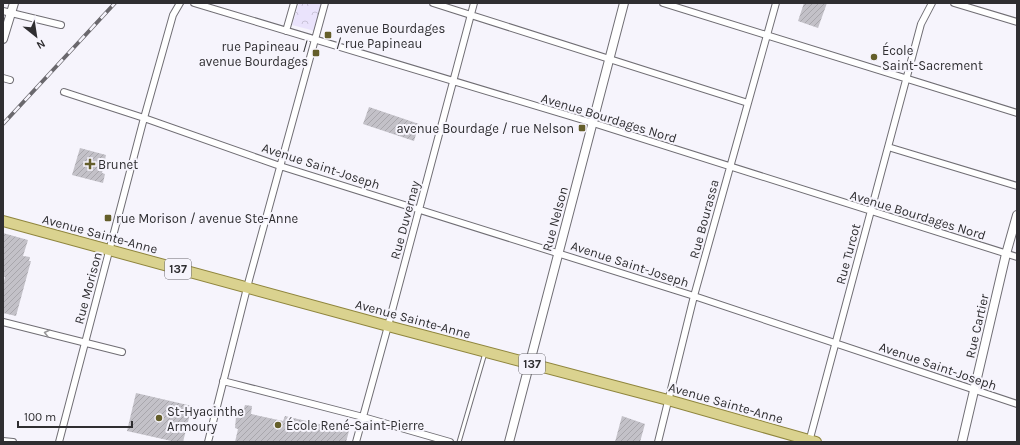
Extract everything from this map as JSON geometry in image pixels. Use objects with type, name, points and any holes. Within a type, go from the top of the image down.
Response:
[{"type":"main road","name":"Avenue Sainte-Anne","points":[[3,221],[388,326],[668,400],[812,441]]},
{"type":"street","points":[[3,39],[7,12],[14,3]]},
{"type":"street","name":"Rue Morison","points":[[59,442],[144,118],[173,14],[180,3]]},
{"type":"street","name":"Avenue Bourdages Nord","points":[[194,3],[593,123],[1017,257]]},
{"type":"street","points":[[286,31],[294,3]]},
{"type":"street","points":[[208,442],[247,287],[325,3]]},
{"type":"street","points":[[433,3],[748,103]]},
{"type":"street","name":"Rue Duvernay","points":[[356,442],[474,3]]},
{"type":"street","name":"Rue Nelson","points":[[509,442],[624,3]]},
{"type":"street","points":[[663,3],[1017,112]]},
{"type":"street","name":"Rue Bourassa","points":[[658,442],[694,296],[776,3]]},
{"type":"street","name":"Rue Turcot","points":[[812,441],[836,343],[906,78],[921,24],[932,3]]},
{"type":"street","points":[[954,3],[1017,22]]},
{"type":"street","points":[[7,12],[61,25]]},
{"type":"street","points":[[3,78],[10,80]]},
{"type":"street","name":"Avenue Saint-Joseph","points":[[64,92],[144,118],[280,166],[694,296],[1017,404]]},
{"type":"street","points":[[888,147],[1017,186]]},
{"type":"street","name":"Rue Cartier","points":[[962,442],[1006,254],[1017,215]]},
{"type":"street","points":[[3,322],[122,352]]},
{"type":"street","points":[[223,381],[363,417],[450,442]]},
{"type":"street","points":[[3,441],[13,442]]},
{"type":"lane","points":[[459,442],[485,351]]},
{"type":"green space","points":[[299,3],[322,3],[315,31],[292,25]]},
{"type":"building","points":[[804,3],[827,3],[818,28],[798,21]]},
{"type":"building","points":[[369,107],[419,124],[414,141],[363,124]]},
{"type":"building","name":"Brunet","points":[[80,148],[106,155],[102,173],[105,174],[103,183],[72,175]]},
{"type":"building","points":[[3,233],[28,240],[23,256],[30,257],[29,261],[31,261],[16,316],[3,313],[3,285],[5,277],[3,277]]},
{"type":"building","name":"St-Hyacinthe Armoury","points":[[136,393],[192,406],[183,442],[176,442],[127,431]]},
{"type":"building","name":"École René-Saint-Pierre","points":[[245,405],[252,406],[251,414],[283,421],[285,416],[349,431],[346,442],[235,442],[238,429],[235,428],[236,417],[241,418]]},
{"type":"building","points":[[622,416],[645,424],[640,442],[615,442]]},
{"type":"railway","points":[[3,124],[115,3]]},
{"type":"place","name":"avenue Bourdages / rue Papineau","points":[[328,35]]},
{"type":"place","name":"rue Papineau / avenue Bourdages","points":[[316,53]]},
{"type":"place","name":"École Saint-Sacrement","points":[[874,57]]},
{"type":"place","name":"avenue Bourdage / rue Nelson","points":[[582,128]]},
{"type":"place","name":"Brunet","points":[[90,164]]},
{"type":"place","name":"rue Morison / avenue Ste-Anne","points":[[108,218]]},
{"type":"place","name":"St-Hyacinthe Armoury","points":[[159,418]]},
{"type":"place","name":"École René-Saint-Pierre","points":[[278,425]]}]
